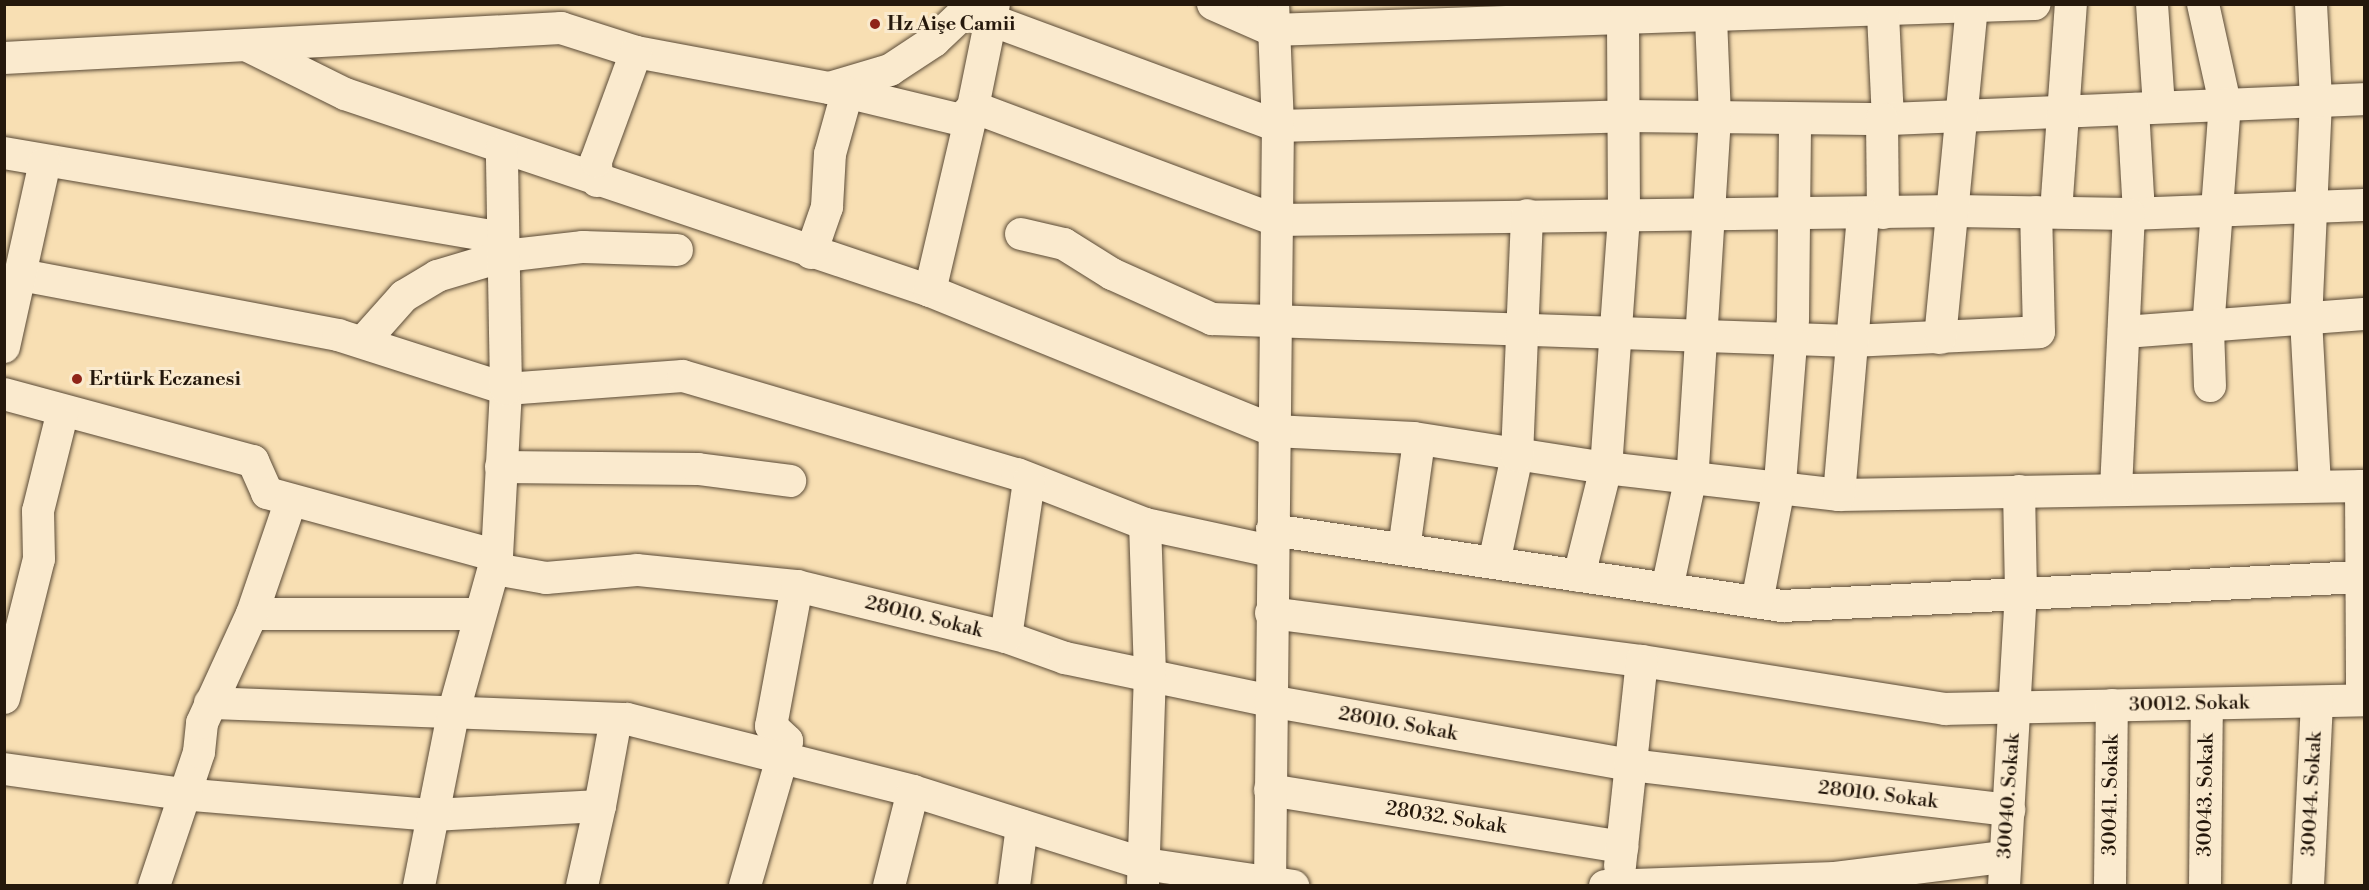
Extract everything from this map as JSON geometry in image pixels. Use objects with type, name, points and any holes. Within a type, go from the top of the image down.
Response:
[{"type":"street","points":[[1213,4],[1272,17],[1623,21],[1883,14],[1925,7],[1972,8],[2035,4]]},
{"type":"street","points":[[1021,234],[1064,244],[1112,274],[1212,319],[1273,323],[1521,327],[1616,336],[1789,342],[1940,338],[2039,332],[2046,212],[2062,113],[2071,4]]},
{"type":"street","points":[[2116,489],[2124,332],[2146,108],[2152,4]]},
{"type":"street","points":[[2203,4],[2225,104],[2208,329],[2210,386]]},
{"type":"street","points":[[2310,4],[2316,101],[2309,209],[2306,319],[2315,486]]},
{"type":"street","points":[[1940,338],[1965,116],[1972,8]]},
{"type":"street","points":[[986,10],[1278,126],[1627,116],[1795,121],[1885,119],[2364,99]]},
{"type":"street","points":[[838,91],[890,70],[934,40],[986,10]]},
{"type":"street","points":[[930,291],[973,107],[986,10]]},
{"type":"street","points":[[1839,495],[1851,341],[1873,213],[1885,119],[1883,14]]},
{"type":"street","points":[[210,703],[616,719],[783,756],[914,791],[1022,826],[1143,875],[1278,884],[1270,790],[1273,323],[1278,126],[1272,17]]},
{"type":"street","points":[[1667,589],[1691,477],[1702,338],[1706,213],[1715,117],[1711,19]]},
{"type":"street","points":[[1579,576],[1606,468],[1624,214],[1627,116],[1623,21]]},
{"type":"street","points":[[4,58],[250,48],[561,28],[636,52],[838,91],[961,120],[973,107]]},
{"type":"street","points":[[250,48],[345,94],[502,150],[930,291],[1274,430],[1419,441],[1606,468],[1779,490],[1839,495],[2363,486],[2361,577],[2363,700]]},
{"type":"street","points":[[597,181],[596,161],[636,52]]},
{"type":"street","points":[[812,253],[826,207],[838,91]]},
{"type":"street","points":[[973,107],[1276,220],[1706,213],[1796,215],[1955,211],[2134,214],[2309,209],[2364,205]]},
{"type":"street","points":[[1757,602],[1779,490],[1796,215],[1795,121]]},
{"type":"street","points":[[419,885],[453,714],[496,563],[506,389],[502,150]]},
{"type":"street","points":[[4,153],[503,247],[677,250]]},
{"type":"street","points":[[4,347],[45,162]]},
{"type":"street","points":[[1494,563],[1517,456],[1527,215]]},
{"type":"street","points":[[363,342],[404,297],[437,276],[503,247]]},
{"type":"street","points":[[21,274],[363,342],[506,389],[682,376],[1029,481],[1145,524],[1272,540],[1404,549],[1782,606],[2361,577]]},
{"type":"street","points":[[2124,332],[2208,329],[2364,314]]},
{"type":"street","points":[[4,394],[63,411],[38,512],[39,559],[4,698]]},
{"type":"street","name":"28010. Sokak","points":[[63,411],[253,461],[267,493],[546,578],[637,570],[796,586],[1006,638],[1065,658],[1270,701],[1631,765],[2009,810]]},
{"type":"street","points":[[1404,549],[1419,441]]},
{"type":"street","points":[[501,466],[698,469],[790,481]]},
{"type":"street","points":[[1006,638],[1029,481]]},
{"type":"street","name":"30040. Sokak","points":[[2004,871],[2021,593],[2019,491]]},
{"type":"street","points":[[154,885],[181,794],[199,752],[210,703],[252,614],[291,500]]},
{"type":"street","points":[[1143,875],[1150,674],[1145,524]]},
{"type":"street","points":[[745,885],[787,741],[771,726],[796,586]]},
{"type":"street","points":[[252,614],[480,614]]},
{"type":"street","name":"30012. Sokak","points":[[1271,614],[1642,661],[1945,709],[2363,700]]},
{"type":"street","points":[[1642,661],[1622,847],[1612,885],[1835,882],[2004,871]]},
{"type":"street","name":"30044. Sokak","points":[[2308,885],[2317,702]]},
{"type":"street","name":"30041. Sokak","points":[[2110,885],[2112,705]]},
{"type":"street","name":"30043. Sokak","points":[[2205,885],[2207,705]]},
{"type":"street","points":[[582,885],[616,719]]},
{"type":"street","points":[[4,769],[181,794],[433,814],[600,806]]},
{"type":"street","name":"28032. Sokak","points":[[1270,790],[1622,847]]},
{"type":"street","points":[[889,885],[914,791]]},
{"type":"street","points":[[1014,885],[1022,826]]},
{"type":"place","name":"Hz Aişe Camii","points":[[875,24]]},
{"type":"place","name":"Ertürk Eczanesi","points":[[77,379]]}]
